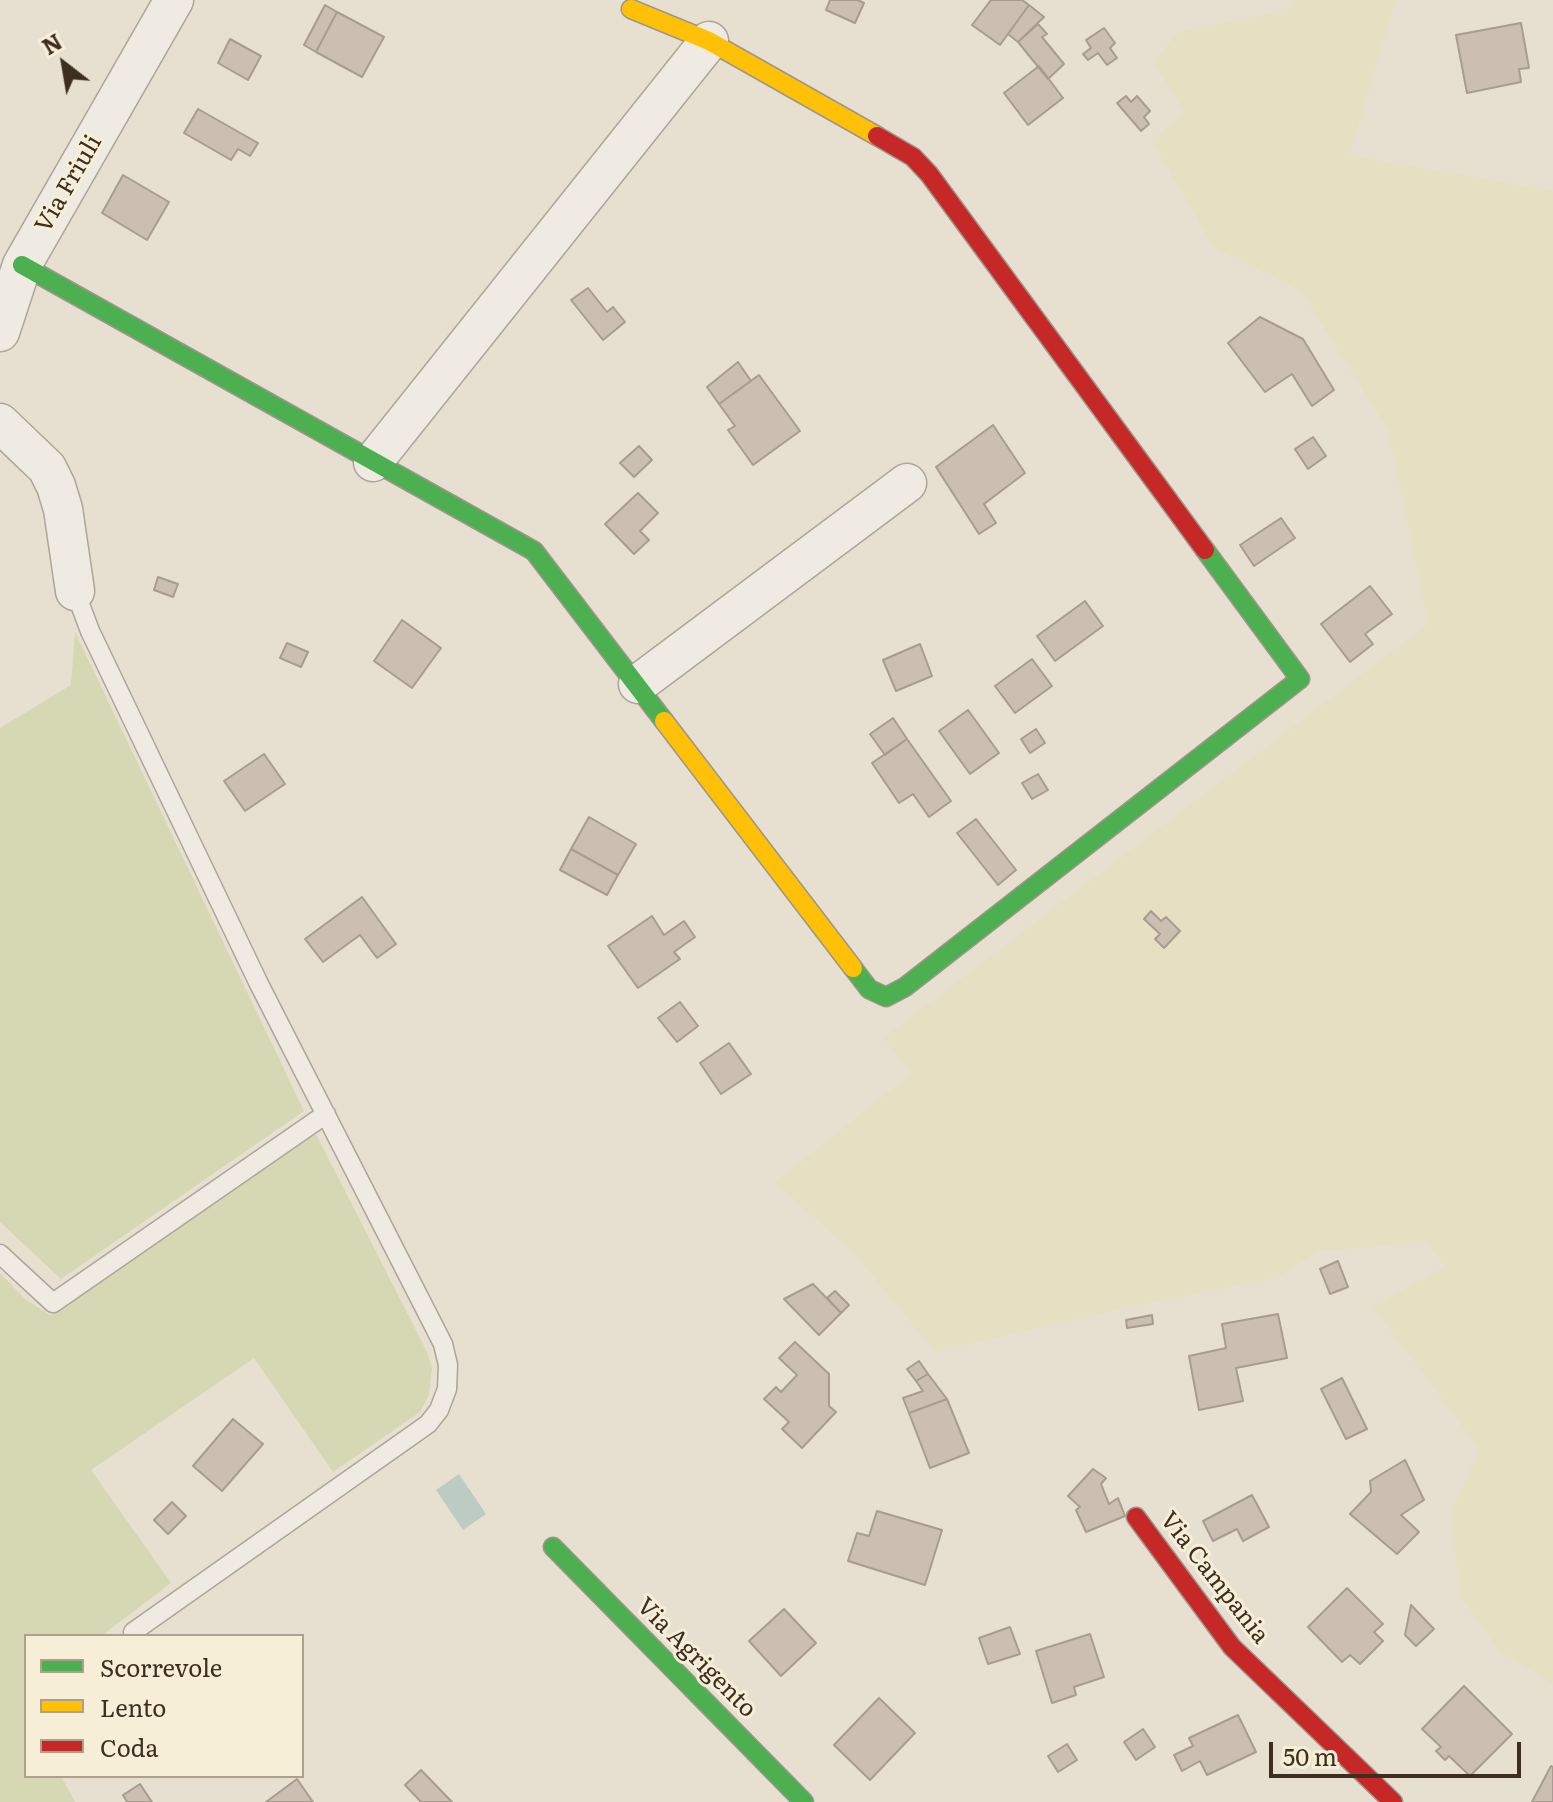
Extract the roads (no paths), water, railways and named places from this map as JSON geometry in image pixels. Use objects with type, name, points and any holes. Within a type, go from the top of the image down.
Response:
[{"type":"street","name":"Via Friuli","points":[[0,328],[22,265],[174,0]]},
{"type":"street","points":[[22,265],[534,551],[869,989],[886,997],[905,987],[1300,679],[913,157],[709,41],[631,9]]},
{"type":"street","points":[[373,462],[709,41]]},
{"type":"street","points":[[0,423],[47,468],[56,486],[63,509],[75,591]]},
{"type":"street","points":[[638,684],[907,483]]},
{"type":"street","name":"Via Campania","points":[[1136,1517],[1232,1647],[1393,1802]]},
{"type":"street","name":"Via Agrigento","points":[[553,1547],[804,1802]]},
{"type":"lane","points":[[75,591],[96,645],[259,984],[443,1344],[448,1365],[447,1389],[439,1410],[428,1424],[133,1632]]},
{"type":"lane","points":[[0,1254],[53,1303],[326,1114]]}]
